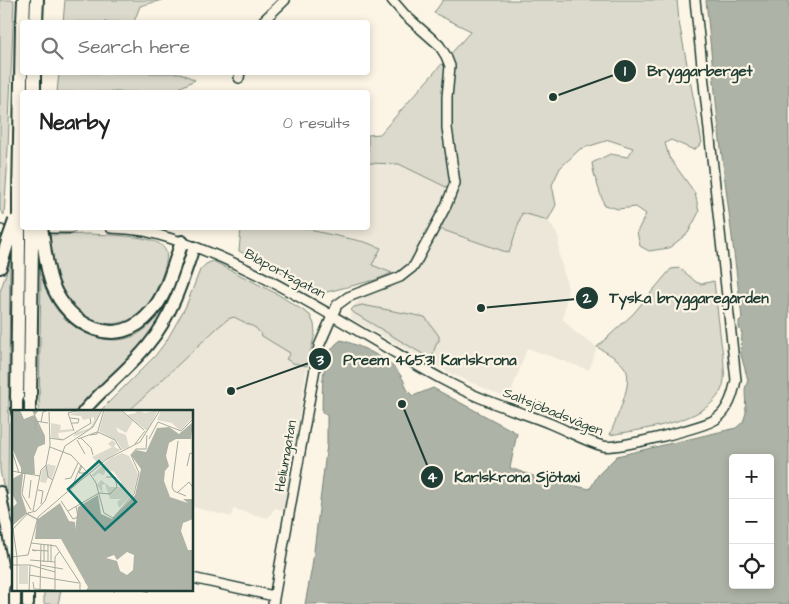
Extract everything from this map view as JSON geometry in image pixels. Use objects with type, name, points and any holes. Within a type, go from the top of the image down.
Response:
[{"type":"highway","points":[[23,20],[24,0]]},
{"type":"highway","points":[[36,20],[38,0]]},
{"type":"highway","points":[[21,90],[22,75]]},
{"type":"highway","points":[[34,75],[34,90]]},
{"type":"highway","points":[[20,156],[20,206]]},
{"type":"highway","points":[[25,234],[64,305],[71,314],[89,327],[110,332],[133,327],[151,312],[165,290],[182,242]]},
{"type":"highway","points":[[0,267],[25,234]]},
{"type":"highway","points":[[17,398],[25,234]]},
{"type":"highway","points":[[25,234],[30,405]]},
{"type":"main road","points":[[86,410],[157,334],[177,296],[194,247]]},
{"type":"main road","points":[[17,398],[17,410]]},
{"type":"main road","points":[[0,492],[12,554]]},
{"type":"street","points":[[264,20],[285,0]]},
{"type":"street","points":[[332,314],[336,304],[395,279],[414,266],[446,206],[456,182],[447,128],[447,96],[450,66],[440,44],[405,16],[392,0]]},
{"type":"street","name":"Saltsjöbadsvägen","points":[[332,314],[389,349],[486,400],[549,423],[604,447],[625,444],[704,425],[716,419],[725,411],[733,397],[736,380],[696,0]]},
{"type":"street","points":[[25,234],[56,230]]},
{"type":"street","name":"Blåportsgatan","points":[[130,230],[150,232],[234,262],[332,314]]},
{"type":"street","name":"Heliumgatan","points":[[273,600],[319,346],[332,314]]},
{"type":"street","points":[[194,579],[273,600]]},
{"type":"shaded area","points":[[0,0],[14,0],[4,215],[0,210]]},
{"type":"shaded area","points":[[65,0],[162,0],[140,6],[135,20],[63,20]]},
{"type":"shaded area","points":[[443,0],[677,0],[679,22],[702,143],[694,150],[671,140],[665,143],[669,157],[695,193],[699,212],[688,233],[669,248],[649,251],[640,246],[637,232],[646,214],[636,207],[618,209],[604,205],[592,163],[610,154],[628,157],[633,148],[609,140],[580,149],[560,168],[552,185],[556,205],[548,220],[522,213],[509,253],[440,229],[458,190],[448,188],[399,164],[370,163],[370,135],[380,134],[471,31],[434,13]]},
{"type":"shaded area","points":[[706,0],[789,0],[789,604],[305,604],[312,567],[327,444],[327,415],[322,413],[324,373],[329,354],[341,340],[357,345],[390,364],[401,376],[408,391],[413,396],[433,388],[517,433],[510,468],[542,479],[590,489],[598,475],[617,456],[736,428],[743,422],[746,413],[745,389],[748,380],[741,355],[742,333],[739,328],[739,321],[742,318],[719,132]]},
{"type":"shaded area","points":[[59,75],[185,75],[195,80],[175,90],[57,90]]},
{"type":"shaded area","points":[[370,163],[399,164],[448,188],[421,244],[407,265],[392,273],[372,265],[380,248],[365,242],[314,231],[370,230]]},
{"type":"shaded area","points":[[521,213],[548,220],[559,238],[559,255],[568,288],[563,319],[576,333],[597,347],[589,370],[527,348],[509,399],[454,375],[352,319],[350,315],[352,307],[365,295],[416,270],[425,259],[440,229],[509,253]]},
{"type":"shaded area","points":[[241,230],[313,230],[365,242],[381,248],[372,265],[392,273],[375,280],[323,293],[239,251]]},
{"type":"shaded area","points":[[90,234],[147,239],[161,245],[166,251],[167,258],[154,295],[138,314],[129,320],[108,324],[88,318],[71,303],[62,288],[53,262],[50,235]]},
{"type":"shaded area","points":[[10,261],[8,495],[5,495],[0,470],[0,292]]},
{"type":"shaded area","points":[[213,261],[279,295],[310,315],[315,333],[307,366],[293,363],[286,359],[290,353],[262,336],[256,328],[234,317],[228,319],[217,328],[130,410],[101,410],[155,356],[167,340],[186,306],[200,270],[206,264]]},
{"type":"shaded area","points":[[680,268],[701,284],[714,281],[724,371],[724,380],[719,394],[709,405],[677,421],[610,435],[626,391],[627,374],[619,361],[597,347],[633,314],[671,269]]},
{"type":"shaded area","points":[[41,273],[52,302],[66,320],[87,334],[110,340],[133,336],[144,330],[153,321],[174,290],[165,312],[147,340],[78,410],[39,410]]},
{"type":"shaded area","points":[[362,305],[425,317],[439,336],[439,341],[431,359],[351,310]]},
{"type":"shaded area","points":[[234,317],[256,328],[262,336],[290,353],[287,359],[293,363],[307,366],[284,511],[275,508],[268,518],[233,509],[231,517],[194,507],[194,410],[131,410],[228,318]]},
{"type":"shaded area","points":[[44,592],[61,592],[58,604],[44,604]]},
{"type":"place","name":"Bryggarberget","points":[[553,97]]},
{"type":"place","name":"Tyska bryggaregården","points":[[481,308]]},
{"type":"place","name":"Preem 46531 Karlskrona","points":[[231,391]]},
{"type":"place","name":"Karlskrona Sjötaxi","points":[[402,404]]}]
